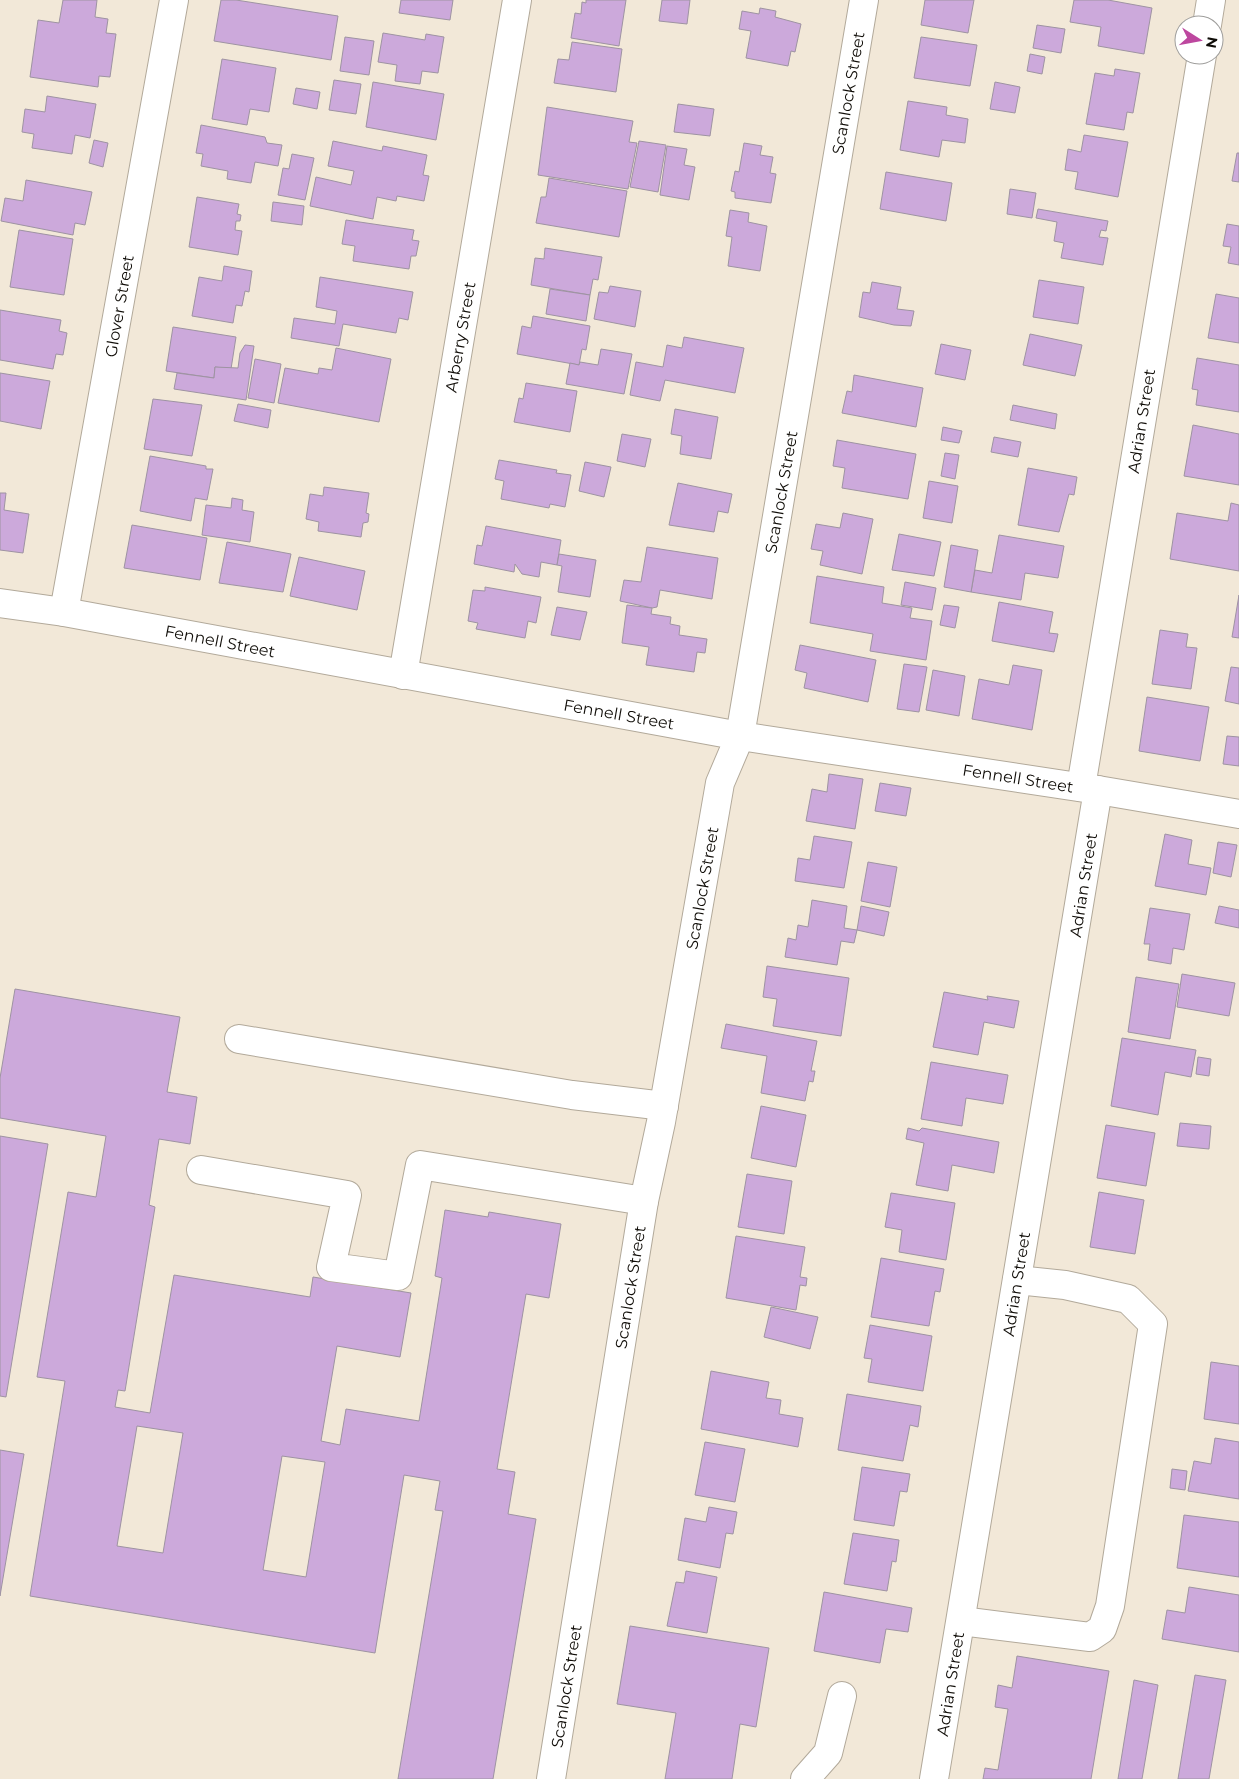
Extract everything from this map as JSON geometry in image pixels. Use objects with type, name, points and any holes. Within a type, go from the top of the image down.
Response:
[{"type":"street","name":"Glover Street","points":[[64,612],[174,0]]},
{"type":"street","name":"Arberry Street","points":[[403,675],[518,0]]},
{"type":"street","name":"Scanlock Street","points":[[551,1779],[644,1201],[664,1106],[720,783],[740,736],[864,0]]},
{"type":"street","points":[[1209,15],[1211,0]]},
{"type":"street","name":"Adrian Street","points":[[934,1779],[1017,1280],[1200,65]]},
{"type":"street","name":"Fennell Street","points":[[0,606],[64,612],[740,736],[1090,788],[1239,814]]},
{"type":"street","points":[[238,1040],[572,1095],[664,1106]]},
{"type":"street","points":[[201,1170],[346,1195],[331,1267],[398,1276],[420,1165],[644,1201]]},
{"type":"street","points":[[961,1621],[1090,1637],[1102,1629],[1110,1606],[1152,1324],[1128,1299],[1065,1285],[1017,1280]]},
{"type":"street","points":[[804,1779],[828,1752],[842,1696]]},
{"type":"building","points":[[63,0],[97,0],[95,17],[108,19],[106,33],[116,34],[110,77],[99,76],[98,87],[30,77],[38,20],[59,23]]},
{"type":"building","points":[[221,0],[236,0],[338,16],[331,60],[214,41]]},
{"type":"building","points":[[401,0],[453,0],[450,20],[399,13]]},
{"type":"building","points":[[586,0],[626,0],[619,46],[571,38],[575,13],[581,14],[582,2],[586,3]]},
{"type":"building","points":[[662,0],[690,0],[687,24],[659,21]]},
{"type":"building","points":[[925,0],[974,0],[968,33],[921,25]]},
{"type":"building","points":[[1074,0],[1108,0],[1152,8],[1144,54],[1098,46],[1101,27],[1070,22]]},
{"type":"building","points":[[760,8],[776,11],[775,17],[801,24],[795,52],[791,51],[788,66],[746,58],[751,31],[739,29],[742,11],[759,14]]},
{"type":"building","points":[[1037,25],[1065,29],[1061,53],[1033,48]]},
{"type":"building","points":[[383,33],[425,40],[426,34],[444,37],[438,73],[422,71],[420,84],[395,81],[397,65],[378,62]]},
{"type":"building","points":[[345,37],[374,41],[369,75],[340,71]]},
{"type":"building","points":[[921,37],[977,45],[970,86],[914,78]]},
{"type":"building","points":[[572,42],[622,49],[616,92],[554,83],[558,59],[569,60]]},
{"type":"building","points":[[1030,54],[1045,57],[1042,74],[1027,71]]},
{"type":"building","points":[[222,59],[276,68],[269,112],[250,109],[247,125],[212,119]]},
{"type":"building","points":[[1115,69],[1140,73],[1133,113],[1127,112],[1124,130],[1086,124],[1095,73],[1114,76]]},
{"type":"building","points":[[334,80],[361,84],[356,114],[329,110]]},
{"type":"building","points":[[373,82],[444,94],[436,140],[366,127]]},
{"type":"building","points":[[995,82],[1020,87],[1015,113],[990,109]]},
{"type":"building","points":[[296,88],[320,92],[317,109],[293,104]]},
{"type":"building","points":[[47,96],[96,104],[90,138],[75,135],[72,154],[32,148],[34,134],[22,132],[25,109],[45,112]]},
{"type":"building","points":[[908,101],[947,107],[946,115],[968,119],[965,143],[942,140],[939,157],[900,150]]},
{"type":"building","points":[[678,104],[714,109],[710,136],[674,132]]},
{"type":"building","points":[[547,107],[633,121],[629,142],[637,143],[628,189],[538,175]]},
{"type":"building","points":[[201,125],[265,137],[267,143],[282,145],[278,166],[255,162],[251,183],[227,179],[228,171],[201,166],[203,154],[196,153]]},
{"type":"building","points":[[1084,135],[1128,142],[1118,197],[1075,189],[1078,172],[1065,170],[1068,149],[1081,152]]},
{"type":"building","points":[[94,140],[108,143],[103,167],[89,163]]},
{"type":"building","points":[[333,141],[382,151],[383,146],[427,155],[423,175],[429,176],[424,201],[397,196],[396,201],[377,197],[373,219],[310,206],[316,177],[351,185],[354,171],[328,166]]},
{"type":"building","points":[[639,141],[666,145],[658,192],[630,187]]},
{"type":"building","points":[[744,143],[762,146],[760,155],[773,157],[770,173],[776,174],[771,203],[735,198],[735,192],[731,191],[735,171],[739,172]]},
{"type":"building","points":[[667,146],[687,149],[684,165],[695,167],[689,200],[660,195]]},
{"type":"building","points":[[1237,153],[1239,153],[1239,182],[1232,181]]},
{"type":"building","points":[[292,154],[314,158],[305,200],[278,195],[283,168],[289,169]]},
{"type":"building","points":[[886,172],[952,183],[946,221],[880,209]]},
{"type":"building","points":[[549,178],[627,191],[619,237],[536,223],[541,197],[546,197]]},
{"type":"building","points":[[26,180],[92,192],[85,225],[75,223],[73,235],[1,221],[5,198],[23,201]]},
{"type":"building","points":[[1010,189],[1036,193],[1032,218],[1007,214]]},
{"type":"building","points":[[197,197],[239,204],[237,214],[241,215],[240,221],[236,221],[235,230],[242,231],[238,255],[189,247]]},
{"type":"building","points":[[273,202],[304,206],[302,225],[271,221]]},
{"type":"building","points":[[1038,209],[1108,221],[1106,231],[1101,230],[1099,237],[1108,238],[1103,265],[1061,258],[1064,243],[1054,241],[1057,222],[1036,218]]},
{"type":"building","points":[[730,210],[749,213],[748,222],[767,226],[760,271],[728,266],[732,237],[726,236]]},
{"type":"building","points":[[346,220],[414,230],[412,240],[419,241],[416,256],[411,256],[409,269],[353,261],[355,246],[342,244]]},
{"type":"building","points":[[1227,224],[1239,226],[1239,265],[1228,263],[1231,247],[1223,246]]},
{"type":"building","points":[[19,230],[73,239],[64,295],[10,287]]},
{"type":"building","points":[[545,248],[602,257],[598,280],[593,279],[590,295],[531,285],[535,258],[544,259]]},
{"type":"building","points":[[224,266],[252,271],[249,292],[245,291],[242,306],[236,305],[233,323],[192,316],[199,277],[222,281]]},
{"type":"building","points":[[320,277],[413,292],[408,320],[399,318],[396,333],[343,324],[339,346],[291,338],[294,318],[335,324],[337,311],[316,307]]},
{"type":"building","points":[[1039,280],[1084,287],[1078,324],[1033,317]]},
{"type":"building","points":[[872,282],[901,287],[897,309],[914,311],[911,326],[894,325],[859,317],[863,292],[870,293]]},
{"type":"building","points":[[610,286],[641,291],[635,327],[594,319],[599,292],[608,293]]},
{"type":"building","points":[[550,289],[590,295],[586,321],[546,314]]},
{"type":"building","points":[[1216,294],[1239,298],[1239,343],[1208,338]]},
{"type":"building","points":[[0,310],[61,320],[59,331],[67,333],[63,355],[56,354],[53,369],[0,360]]},
{"type":"building","points":[[533,316],[590,326],[586,350],[582,349],[579,365],[517,354],[522,326],[531,328]]},
{"type":"building","points":[[173,327],[236,337],[231,369],[215,367],[214,378],[166,371]]},
{"type":"building","points":[[1030,334],[1082,345],[1075,376],[1023,365]]},
{"type":"building","points":[[684,337],[744,348],[735,393],[665,380],[660,401],[630,395],[636,362],[663,367],[667,345],[682,348]]},
{"type":"building","points":[[941,344],[971,350],[965,380],[935,374]]},
{"type":"building","points":[[245,345],[254,346],[246,400],[174,389],[177,373],[214,378],[215,367],[238,368],[240,353]]},
{"type":"building","points":[[336,348],[391,359],[379,422],[278,403],[285,368],[318,374],[319,368],[332,370]]},
{"type":"building","points":[[601,349],[632,354],[624,394],[566,384],[570,363],[579,365],[580,362],[598,365]]},
{"type":"building","points":[[1197,358],[1239,365],[1239,412],[1196,405],[1198,390],[1192,389]]},
{"type":"building","points":[[255,359],[281,364],[274,403],[248,398]]},
{"type":"building","points":[[0,373],[50,381],[41,429],[0,421]]},
{"type":"building","points":[[854,375],[923,388],[916,427],[842,413],[847,391],[852,392]]},
{"type":"building","points":[[526,383],[577,391],[570,432],[514,422],[519,398],[523,399]]},
{"type":"building","points":[[153,399],[202,405],[192,456],[144,449]]},
{"type":"building","points":[[238,404],[271,410],[268,428],[234,421]]},
{"type":"building","points":[[1013,405],[1057,414],[1055,429],[1010,420]]},
{"type":"building","points":[[675,409],[718,417],[711,459],[680,454],[682,436],[671,434]]},
{"type":"building","points":[[1193,425],[1239,434],[1239,485],[1184,476]]},
{"type":"building","points":[[943,427],[962,431],[959,443],[941,440]]},
{"type":"building","points":[[622,434],[651,439],[645,467],[617,461]]},
{"type":"building","points":[[994,437],[1021,442],[1018,457],[991,452]]},
{"type":"building","points":[[837,440],[916,454],[908,499],[842,488],[845,468],[833,466]]},
{"type":"building","points":[[945,453],[959,455],[955,479],[941,476]]},
{"type":"building","points":[[150,456],[206,466],[206,469],[213,469],[207,500],[195,498],[191,521],[140,511]]},
{"type":"building","points":[[499,460],[557,470],[556,473],[571,475],[565,507],[550,504],[549,508],[501,499],[504,481],[495,479]]},
{"type":"building","points":[[585,462],[611,467],[604,497],[579,491]]},
{"type":"building","points":[[1028,468],[1077,477],[1074,495],[1069,494],[1059,532],[1018,525]]},
{"type":"building","points":[[929,481],[958,486],[952,523],[923,518]]},
{"type":"building","points":[[678,483],[732,494],[728,513],[718,511],[714,532],[669,525]]},
{"type":"building","points":[[324,487],[369,493],[366,513],[369,514],[368,522],[363,523],[361,537],[318,531],[319,522],[306,519],[310,494],[323,496]]},
{"type":"building","points":[[0,493],[6,493],[4,510],[29,514],[23,553],[0,550]]},
{"type":"building","points":[[232,498],[243,500],[242,510],[254,512],[250,542],[202,535],[206,505],[231,508]]},
{"type":"building","points":[[1231,503],[1239,505],[1239,571],[1170,559],[1177,513],[1228,521]]},
{"type":"building","points":[[843,513],[873,519],[862,574],[820,565],[823,551],[811,549],[816,524],[840,528]]},
{"type":"building","points":[[132,525],[207,538],[200,580],[124,568]]},
{"type":"building","points":[[486,526],[561,540],[557,565],[541,562],[539,577],[522,574],[515,564],[514,572],[474,564],[477,545],[482,546]]},
{"type":"building","points":[[899,534],[941,542],[934,576],[892,570]]},
{"type":"building","points":[[999,535],[1064,546],[1058,578],[1025,573],[1021,600],[971,592],[975,570],[992,573]]},
{"type":"building","points":[[227,542],[291,554],[283,592],[219,583]]},
{"type":"building","points":[[951,545],[978,550],[971,592],[944,587]]},
{"type":"building","points":[[647,547],[718,558],[712,599],[660,590],[657,607],[652,608],[620,601],[624,580],[641,582]]},
{"type":"building","points":[[559,554],[596,560],[590,597],[558,592],[562,566],[557,565]]},
{"type":"building","points":[[299,557],[365,571],[357,610],[290,596]]},
{"type":"building","points":[[817,576],[884,587],[882,603],[912,608],[910,618],[932,621],[926,660],[870,651],[873,634],[810,623]]},
{"type":"building","points":[[905,582],[936,588],[932,610],[901,605]]},
{"type":"building","points":[[485,587],[541,597],[536,623],[528,621],[525,638],[476,629],[478,623],[468,621],[473,590],[485,591]]},
{"type":"building","points":[[1239,595],[1239,638],[1232,637]]},
{"type":"building","points":[[999,602],[1053,612],[1049,633],[1058,634],[1054,652],[992,641]]},
{"type":"building","points":[[627,605],[652,608],[651,614],[671,617],[670,624],[680,626],[679,635],[707,639],[705,653],[697,652],[694,672],[646,665],[649,647],[622,643]]},
{"type":"building","points":[[944,605],[959,607],[955,628],[940,625]]},
{"type":"building","points":[[557,607],[587,612],[580,640],[551,635]]},
{"type":"building","points":[[1160,630],[1188,634],[1186,647],[1197,648],[1191,689],[1152,684]]},
{"type":"building","points":[[800,645],[876,660],[868,702],[804,688],[807,673],[795,670]]},
{"type":"building","points":[[904,664],[927,667],[919,712],[897,709]]},
{"type":"building","points":[[1013,665],[1042,670],[1032,730],[972,719],[979,679],[1009,685]]},
{"type":"building","points":[[1231,667],[1239,668],[1239,704],[1225,701]]},
{"type":"building","points":[[933,670],[965,676],[959,716],[926,710]]},
{"type":"building","points":[[1147,697],[1209,707],[1200,761],[1139,751]]},
{"type":"building","points":[[1227,736],[1239,737],[1239,766],[1223,764]]},
{"type":"building","points":[[829,774],[863,779],[855,829],[806,821],[812,789],[827,792]]},
{"type":"building","points":[[880,783],[911,788],[906,816],[875,811]]},
{"type":"building","points":[[1165,834],[1192,840],[1188,864],[1211,868],[1206,895],[1155,886]]},
{"type":"building","points":[[814,836],[852,842],[844,888],[795,881],[798,858],[810,860]]},
{"type":"building","points":[[1218,842],[1237,845],[1231,877],[1213,873]]},
{"type":"building","points":[[868,862],[897,867],[890,907],[861,901]]},
{"type":"building","points":[[812,900],[847,906],[844,928],[857,930],[854,943],[841,941],[837,965],[785,957],[788,938],[796,940],[798,925],[808,927]]},
{"type":"building","points":[[861,906],[889,912],[884,936],[857,930]]},
{"type":"building","points":[[1219,906],[1239,910],[1239,928],[1215,923]]},
{"type":"building","points":[[1150,908],[1190,914],[1184,950],[1173,948],[1171,964],[1148,960],[1150,944],[1144,944]]},
{"type":"building","points":[[767,966],[849,978],[841,1036],[773,1026],[777,999],[763,997]]},
{"type":"building","points":[[1182,974],[1235,983],[1229,1016],[1177,1007]]},
{"type":"building","points":[[1136,977],[1179,984],[1170,1039],[1128,1032]]},
{"type":"building","points":[[15,989],[180,1017],[167,1092],[197,1097],[190,1144],[159,1139],[149,1205],[155,1207],[125,1391],[118,1390],[115,1407],[150,1413],[174,1275],[310,1297],[313,1277],[411,1293],[400,1357],[337,1346],[321,1441],[340,1445],[346,1409],[419,1421],[442,1278],[435,1276],[445,1210],[488,1217],[489,1212],[561,1224],[549,1298],[526,1294],[497,1469],[515,1472],[508,1514],[536,1519],[493,1779],[398,1779],[443,1511],[435,1510],[440,1481],[404,1475],[375,1653],[30,1596],[65,1381],[37,1377],[68,1192],[96,1197],[106,1136],[0,1118],[0,1078]],"holes":[[[137,1426],[183,1433],[163,1553],[117,1546]],[[282,1456],[325,1462],[306,1577],[263,1570]]]},
{"type":"building","points":[[944,992],[988,1000],[987,996],[1019,1001],[1014,1028],[984,1022],[978,1055],[933,1047]]},
{"type":"building","points":[[726,1024],[817,1041],[811,1071],[815,1071],[813,1082],[809,1081],[805,1101],[761,1093],[767,1056],[721,1048]]},
{"type":"building","points":[[1122,1038],[1196,1050],[1191,1077],[1165,1072],[1158,1115],[1111,1106]]},
{"type":"building","points":[[1198,1057],[1211,1059],[1209,1076],[1196,1074]]},
{"type":"building","points":[[931,1062],[1008,1075],[1003,1104],[966,1098],[962,1126],[921,1119]]},
{"type":"building","points":[[761,1106],[806,1115],[796,1167],[751,1158]]},
{"type":"building","points":[[1180,1123],[1211,1126],[1209,1149],[1177,1146]]},
{"type":"building","points":[[1106,1125],[1155,1133],[1146,1186],[1097,1178]]},
{"type":"building","points":[[908,1128],[919,1131],[922,1128],[999,1142],[994,1173],[952,1165],[948,1191],[916,1185],[924,1143],[906,1139]]},
{"type":"building","points":[[0,1136],[48,1144],[6,1397],[0,1396]]},
{"type":"building","points":[[747,1174],[792,1181],[784,1234],[738,1227]]},
{"type":"building","points":[[1099,1192],[1144,1200],[1135,1254],[1090,1247]]},
{"type":"building","points":[[891,1193],[955,1203],[946,1260],[899,1252],[902,1230],[885,1227]]},
{"type":"building","points":[[736,1236],[805,1247],[800,1277],[807,1278],[806,1286],[800,1285],[796,1310],[726,1298]]},
{"type":"building","points":[[881,1258],[944,1269],[940,1292],[935,1291],[929,1326],[871,1317]]},
{"type":"building","points":[[771,1307],[818,1317],[810,1349],[764,1337]]},
{"type":"building","points":[[870,1325],[932,1336],[923,1391],[868,1382],[872,1359],[864,1358]]},
{"type":"building","points":[[1211,1362],[1239,1366],[1239,1424],[1204,1419]]},
{"type":"building","points":[[711,1371],[769,1382],[766,1398],[781,1400],[779,1414],[803,1418],[798,1447],[701,1429]]},
{"type":"building","points":[[847,1394],[921,1406],[918,1427],[910,1425],[903,1461],[838,1450]]},
{"type":"building","points":[[1215,1438],[1239,1442],[1239,1499],[1188,1491],[1194,1461],[1211,1464]]},
{"type":"building","points":[[705,1442],[745,1449],[735,1502],[695,1495]]},
{"type":"building","points":[[0,1450],[24,1454],[0,1596]]},
{"type":"building","points":[[862,1467],[910,1474],[907,1492],[900,1491],[894,1526],[854,1520]]},
{"type":"building","points":[[1172,1469],[1187,1471],[1185,1490],[1170,1488]]},
{"type":"building","points":[[709,1507],[737,1512],[733,1534],[726,1533],[720,1568],[678,1560],[685,1518],[706,1522]]},
{"type":"building","points":[[1184,1515],[1239,1522],[1239,1577],[1177,1568]]},
{"type":"building","points":[[853,1533],[899,1540],[896,1562],[892,1561],[887,1591],[844,1584]]},
{"type":"building","points":[[686,1571],[717,1577],[707,1633],[667,1626],[676,1582],[684,1583]]},
{"type":"building","points":[[1189,1587],[1239,1595],[1239,1652],[1162,1639],[1167,1610],[1185,1613]]},
{"type":"building","points":[[824,1592],[912,1608],[908,1632],[886,1629],[880,1663],[814,1651]]},
{"type":"building","points":[[630,1626],[769,1648],[756,1727],[740,1724],[732,1779],[665,1779],[676,1713],[617,1704]]},
{"type":"building","points":[[1017,1656],[1109,1671],[1091,1779],[983,1779],[985,1768],[998,1770],[1008,1709],[995,1707],[998,1685],[1012,1688]]},
{"type":"building","points":[[1195,1675],[1226,1680],[1209,1779],[1178,1779]]},
{"type":"building","points":[[1134,1680],[1158,1685],[1142,1779],[1118,1779]]}]
